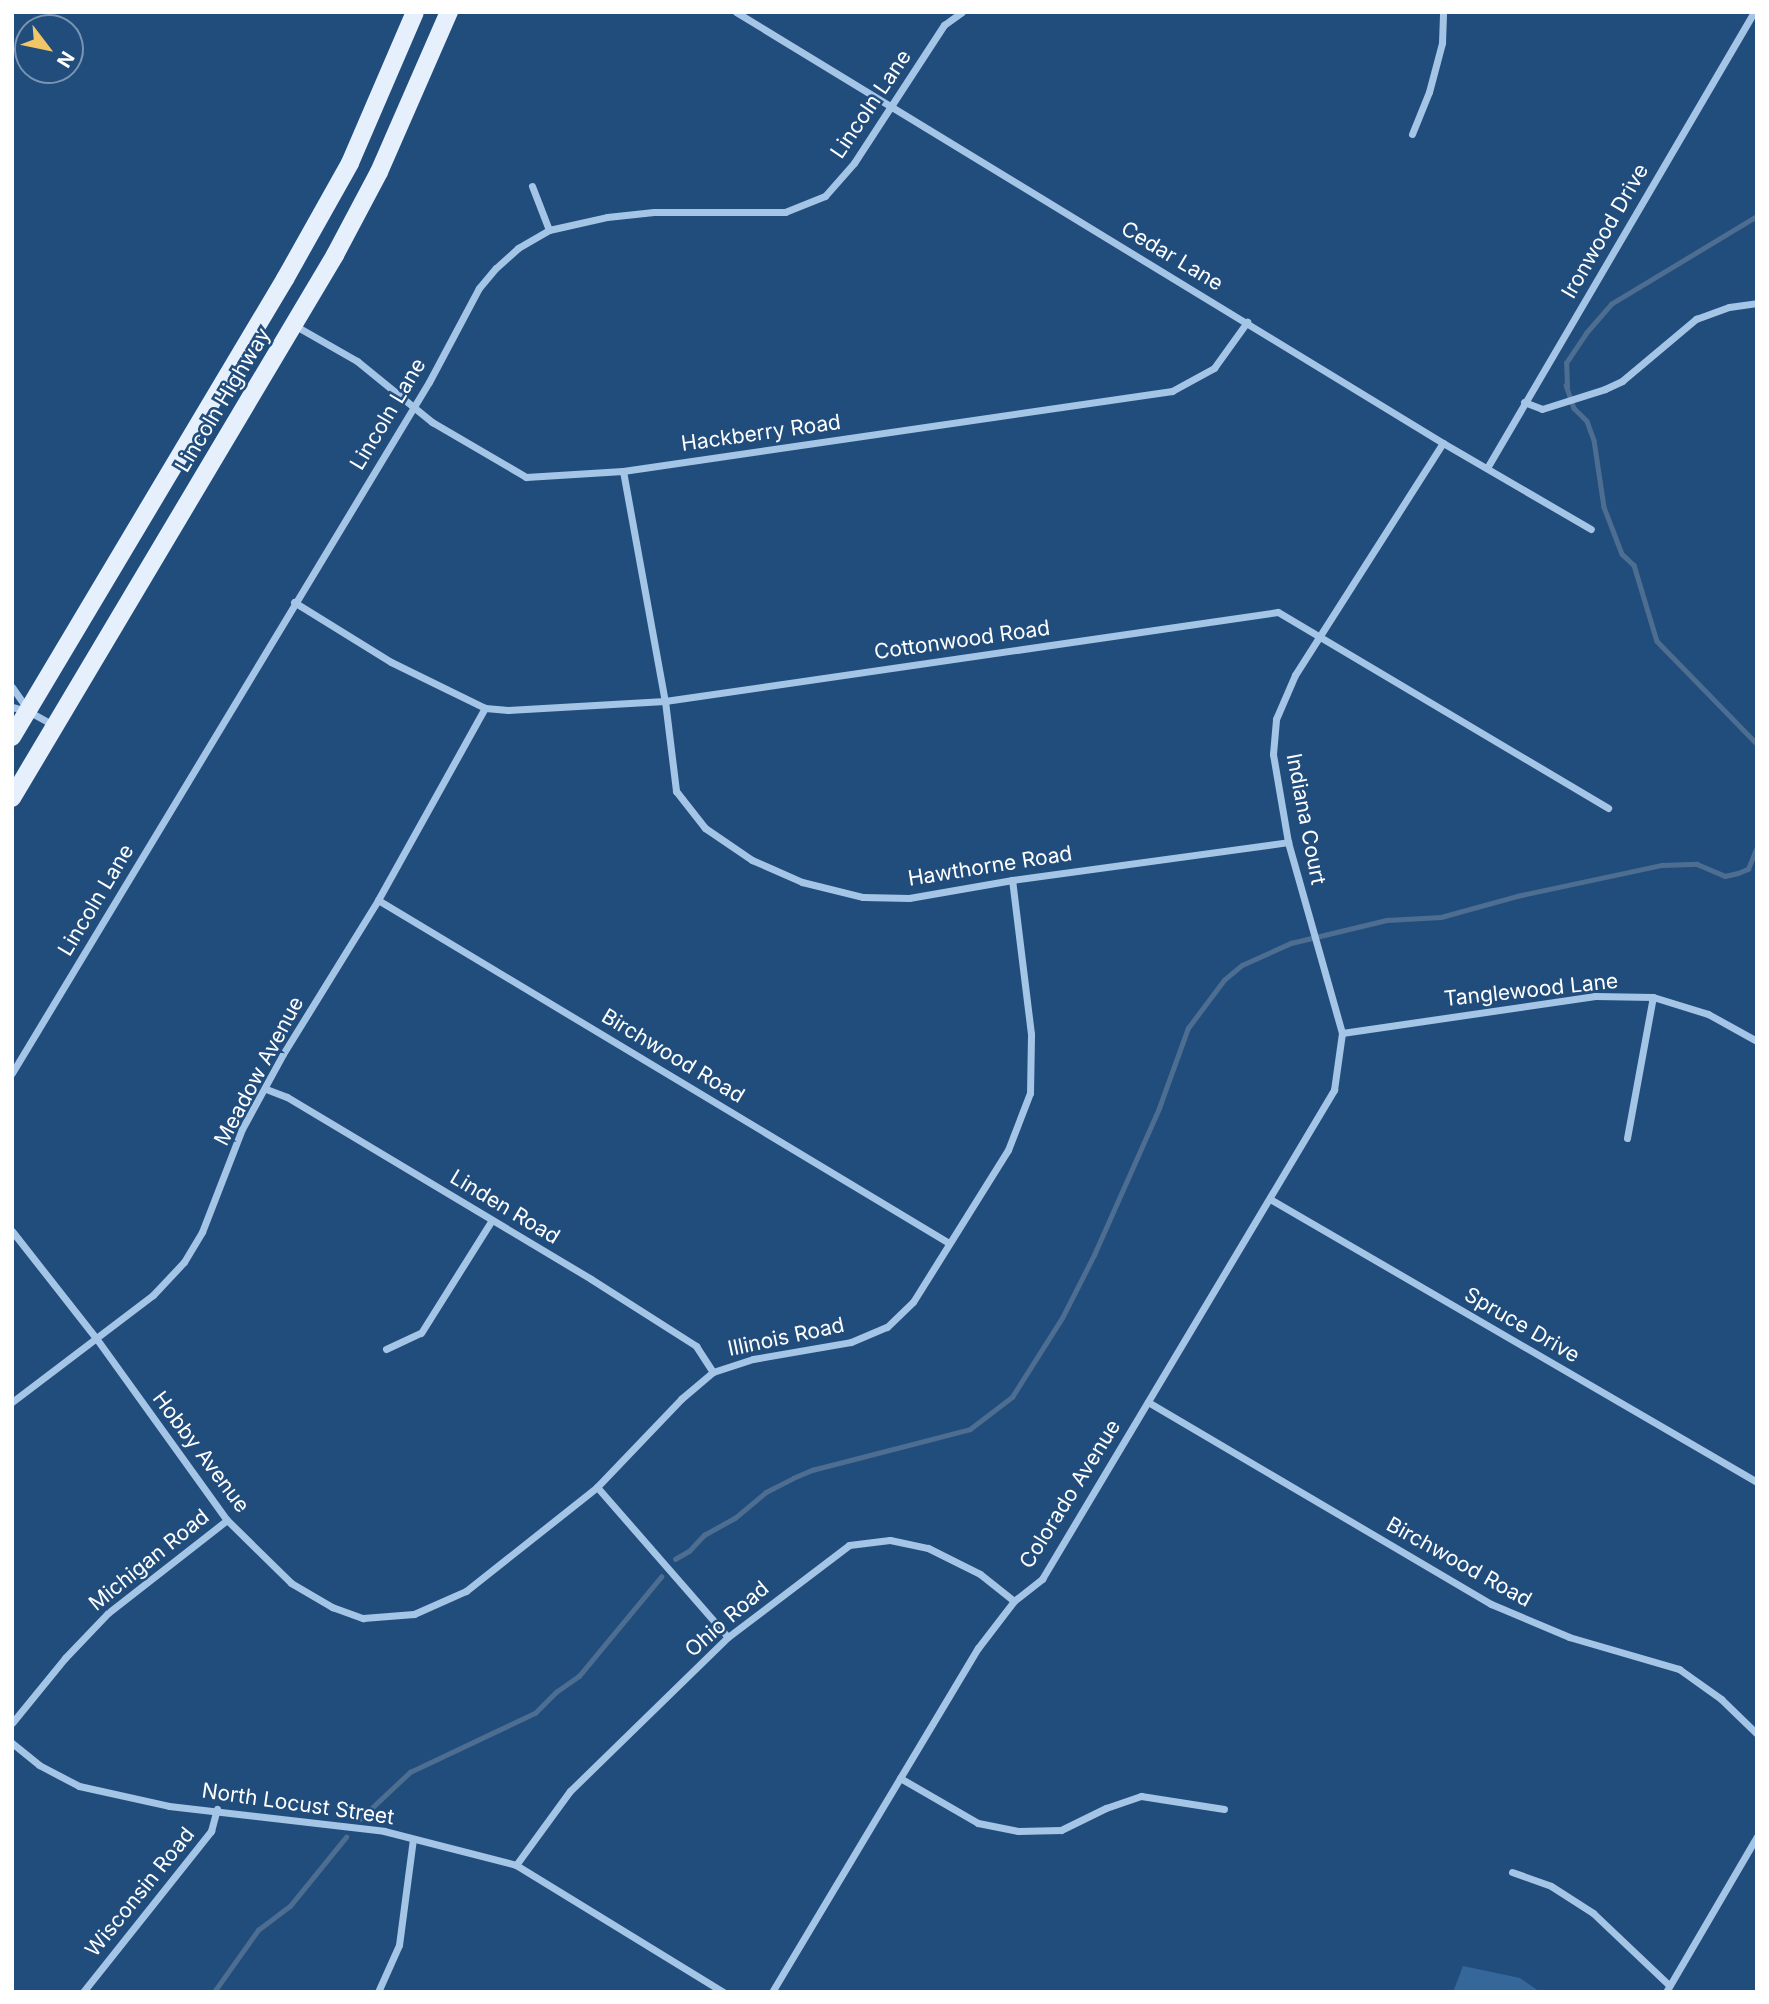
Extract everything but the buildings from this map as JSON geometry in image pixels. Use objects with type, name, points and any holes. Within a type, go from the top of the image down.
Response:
[{"type":"main road","name":"Lincoln Highway","points":[[12,737],[20,709],[263,317],[343,175],[415,12]]},
{"type":"main road","name":"Lincoln Highway","points":[[12,797],[294,325],[379,172],[449,12]]},
{"type":"street","name":"Cedar Lane","points":[[736,12],[1443,443],[1591,529]]},
{"type":"street","name":"Lincoln Lane","points":[[12,1073],[413,408],[479,288],[518,248],[549,230],[607,217],[654,212],[785,212],[825,196],[854,163],[944,25],[962,12]]},
{"type":"street","points":[[1412,134],[1429,92],[1442,43],[1443,12]]},
{"type":"street","name":"Ironwood Drive","points":[[1487,468],[1754,12]]},
{"type":"street","points":[[532,186],[549,230]]},
{"type":"street","points":[[1524,402],[1542,409],[1605,389],[1622,381],[1696,319],[1730,307],[1757,303]]},
{"type":"street","name":"Hackberry Road","points":[[294,325],[357,361],[413,408],[526,477],[623,471],[1172,391],[1214,368],[1247,322]]},
{"type":"street","name":"Indiana Court","points":[[1342,1033],[1288,842],[1273,754],[1276,719],[1295,675],[1443,443]]},
{"type":"street","name":"Hawthorne Road","points":[[623,471],[665,701],[676,791],[705,828],[752,860],[802,882],[863,897],[909,898],[1012,880],[1288,842]]},
{"type":"street","name":"Cottonwood Road","points":[[293,603],[391,662],[485,708],[508,710],[665,701],[1278,612],[1321,635],[1608,808]]},
{"type":"street","points":[[12,687],[20,709],[55,726]]},
{"type":"street","name":"Meadow Avenue","points":[[12,1402],[153,1295],[184,1262],[202,1232],[242,1129],[283,1054],[378,900],[485,708]]},
{"type":"street","name":"Illinois Road","points":[[414,1614],[466,1591],[597,1487],[681,1399],[713,1371],[753,1359],[851,1342],[887,1327],[913,1302],[1008,1150],[1030,1093],[1031,1034],[1012,880]]},
{"type":"street","name":"Birchwood Road","points":[[378,900],[949,1242]]},
{"type":"street","name":"Tanglewood Lane","points":[[1342,1033],[1595,996],[1654,998],[1708,1014],[1757,1041]]},
{"type":"street","points":[[1627,1138],[1654,998]]},
{"type":"street","name":"Colorado Avenue","points":[[772,1992],[978,1648],[1014,1601],[1042,1579],[1270,1199],[1334,1090],[1342,1033]]},
{"type":"street","name":"Linden Road","points":[[266,1089],[287,1097],[696,1346],[713,1371]]},
{"type":"street","name":"Spruce Drive","points":[[1270,1199],[1757,1482]]},
{"type":"street","points":[[386,1349],[421,1333],[492,1220]]},
{"type":"street","name":"Hobby Avenue","points":[[12,1231],[96,1338],[227,1520],[291,1583],[332,1607],[363,1618],[414,1614]]},
{"type":"street","name":"Birchwood Road","points":[[1148,1402],[1491,1604],[1569,1637],[1679,1669],[1721,1699],[1757,1734]]},
{"type":"street","points":[[597,1487],[728,1637]]},
{"type":"street","name":"Michigan Road","points":[[12,1723],[65,1658],[108,1613],[227,1520]]},
{"type":"street","name":"Ohio Road","points":[[516,1865],[570,1791],[728,1637],[849,1545],[890,1540],[928,1548],[980,1574],[1014,1601]]},
{"type":"street","name":"North Locust Street","points":[[12,1744],[39,1765],[79,1786],[169,1806],[384,1831],[516,1865],[723,1992]]},
{"type":"street","points":[[900,1778],[978,1823],[1018,1831],[1062,1830],[1106,1808],[1142,1796],[1224,1809]]},
{"type":"street","name":"Wisconsin Road","points":[[83,1992],[211,1831],[217,1810]]},
{"type":"street","points":[[1512,1872],[1551,1886],[1593,1913],[1667,1988],[1757,1836]]},
{"type":"street","points":[[378,1992],[399,1945],[413,1839]]},
{"type":"shaded area","points":[[1463,1966],[1520,1978],[1540,1992],[1453,1992]]},
{"type":"waterway","points":[[1567,387],[1566,363],[1586,333],[1611,304],[1757,216]]},
{"type":"waterway","points":[[1566,385],[1574,408],[1587,421],[1594,440],[1604,507],[1622,554],[1634,565],[1657,641],[1757,744]]},
{"type":"waterway","points":[[675,1559],[689,1551],[704,1535],[735,1518],[766,1492],[793,1478],[812,1470],[970,1429],[1012,1397],[1062,1318],[1094,1255],[1159,1108],[1188,1028],[1224,980],[1242,965],[1291,943],[1387,920],[1441,917],[1517,896],[1662,865],[1697,864],[1725,876],[1748,869],[1757,847]]},
{"type":"waterway","points":[[360,1819],[410,1772],[535,1713],[556,1692],[579,1676],[661,1577]]},
{"type":"waterway","points":[[214,1992],[258,1930],[290,1906],[346,1837]]}]
